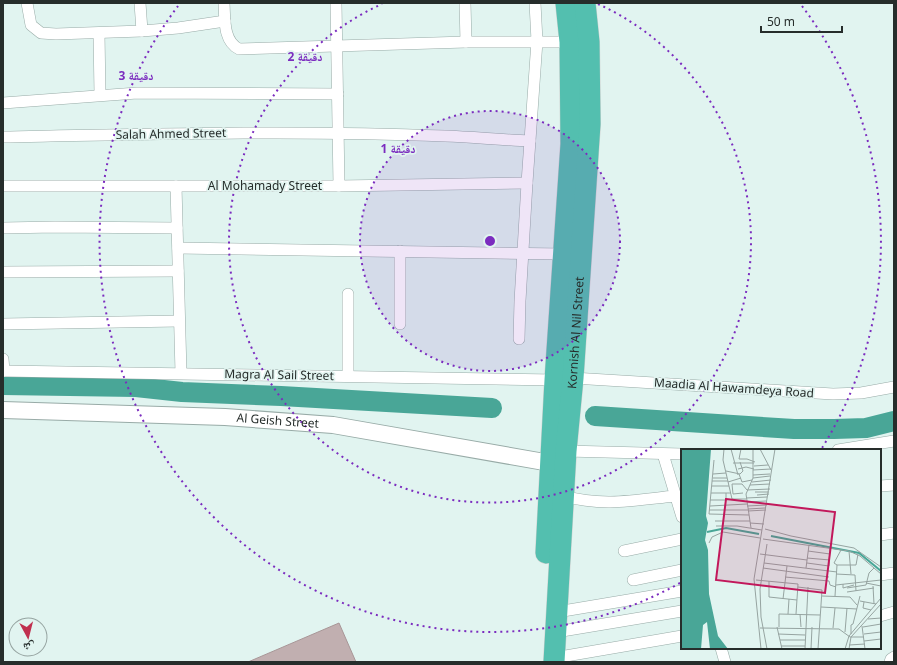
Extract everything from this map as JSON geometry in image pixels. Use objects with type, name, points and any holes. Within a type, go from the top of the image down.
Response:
[{"type":"highway","name":"Kornish Al Nil Street","points":[[550,661],[556,622],[566,450],[563,254],[571,144],[570,42],[566,3]]},
{"type":"highway","name":"Kornish Al Nil Street","points":[[550,661],[550,463],[564,379],[590,124],[589,42],[585,3]]},
{"type":"street","points":[[27,3],[31,25],[41,33],[56,34],[142,31],[225,21]]},
{"type":"street","points":[[140,3],[142,31]]},
{"type":"street","points":[[224,3],[228,38],[232,46],[239,49],[466,42],[570,42]]},
{"type":"street","points":[[336,3],[339,186]]},
{"type":"street","points":[[465,3],[466,42]]},
{"type":"street","points":[[519,339],[527,183],[537,41],[535,3]]},
{"type":"street","points":[[99,33],[100,95]]},
{"type":"street","points":[[3,103],[137,93],[338,94]]},
{"type":"street","name":"Salah Ahmed Street","points":[[3,137],[190,133],[338,133],[447,136],[530,142]]},
{"type":"street","name":"Al Mohamady Street","points":[[3,186],[339,186],[527,183]]},
{"type":"street","points":[[176,186],[181,373]]},
{"type":"street","points":[[3,228],[178,228]]},
{"type":"street","points":[[178,248],[563,254]]},
{"type":"street","points":[[400,251],[400,324]]},
{"type":"street","points":[[3,272],[178,271]]},
{"type":"street","points":[[348,294],[348,376]]},
{"type":"street","points":[[3,324],[179,321]]},
{"type":"street","points":[[3,359],[3,371]]},
{"type":"street","name":"Magra Al Sail Street","points":[[3,371],[564,379]]},
{"type":"street","name":"Maadia Al Hawamdeya Road","points":[[564,379],[832,394],[861,393],[894,387]]},
{"type":"street","name":"Al Geish Street","points":[[3,410],[225,418],[333,425],[550,463]]},
{"type":"street","points":[[844,449],[894,441]]},
{"type":"street","points":[[566,450],[681,454]]},
{"type":"street","points":[[663,454],[681,513]]},
{"type":"street","points":[[881,486],[894,485]]},
{"type":"street","points":[[564,496],[584,501],[606,503],[675,496]]},
{"type":"street","points":[[881,535],[894,533]]},
{"type":"street","points":[[624,551],[681,539]]},
{"type":"street","points":[[633,580],[681,570]]},
{"type":"street","points":[[881,575],[894,573]]},
{"type":"street","points":[[556,622],[681,591]]},
{"type":"street","points":[[556,622],[681,611]]},
{"type":"street","points":[[881,616],[894,612]]},
{"type":"street","points":[[550,661],[681,636]]},
{"type":"street","points":[[721,649],[726,662]]},
{"type":"street","points":[[890,662],[894,657]]},
{"type":"building","points":[[339,623],[356,662],[248,662]]},
{"type":"waterway","points":[[3,385],[136,387],[182,392],[492,408]]},
{"type":"waterway","points":[[595,416],[794,429],[866,428],[894,421]]}]
